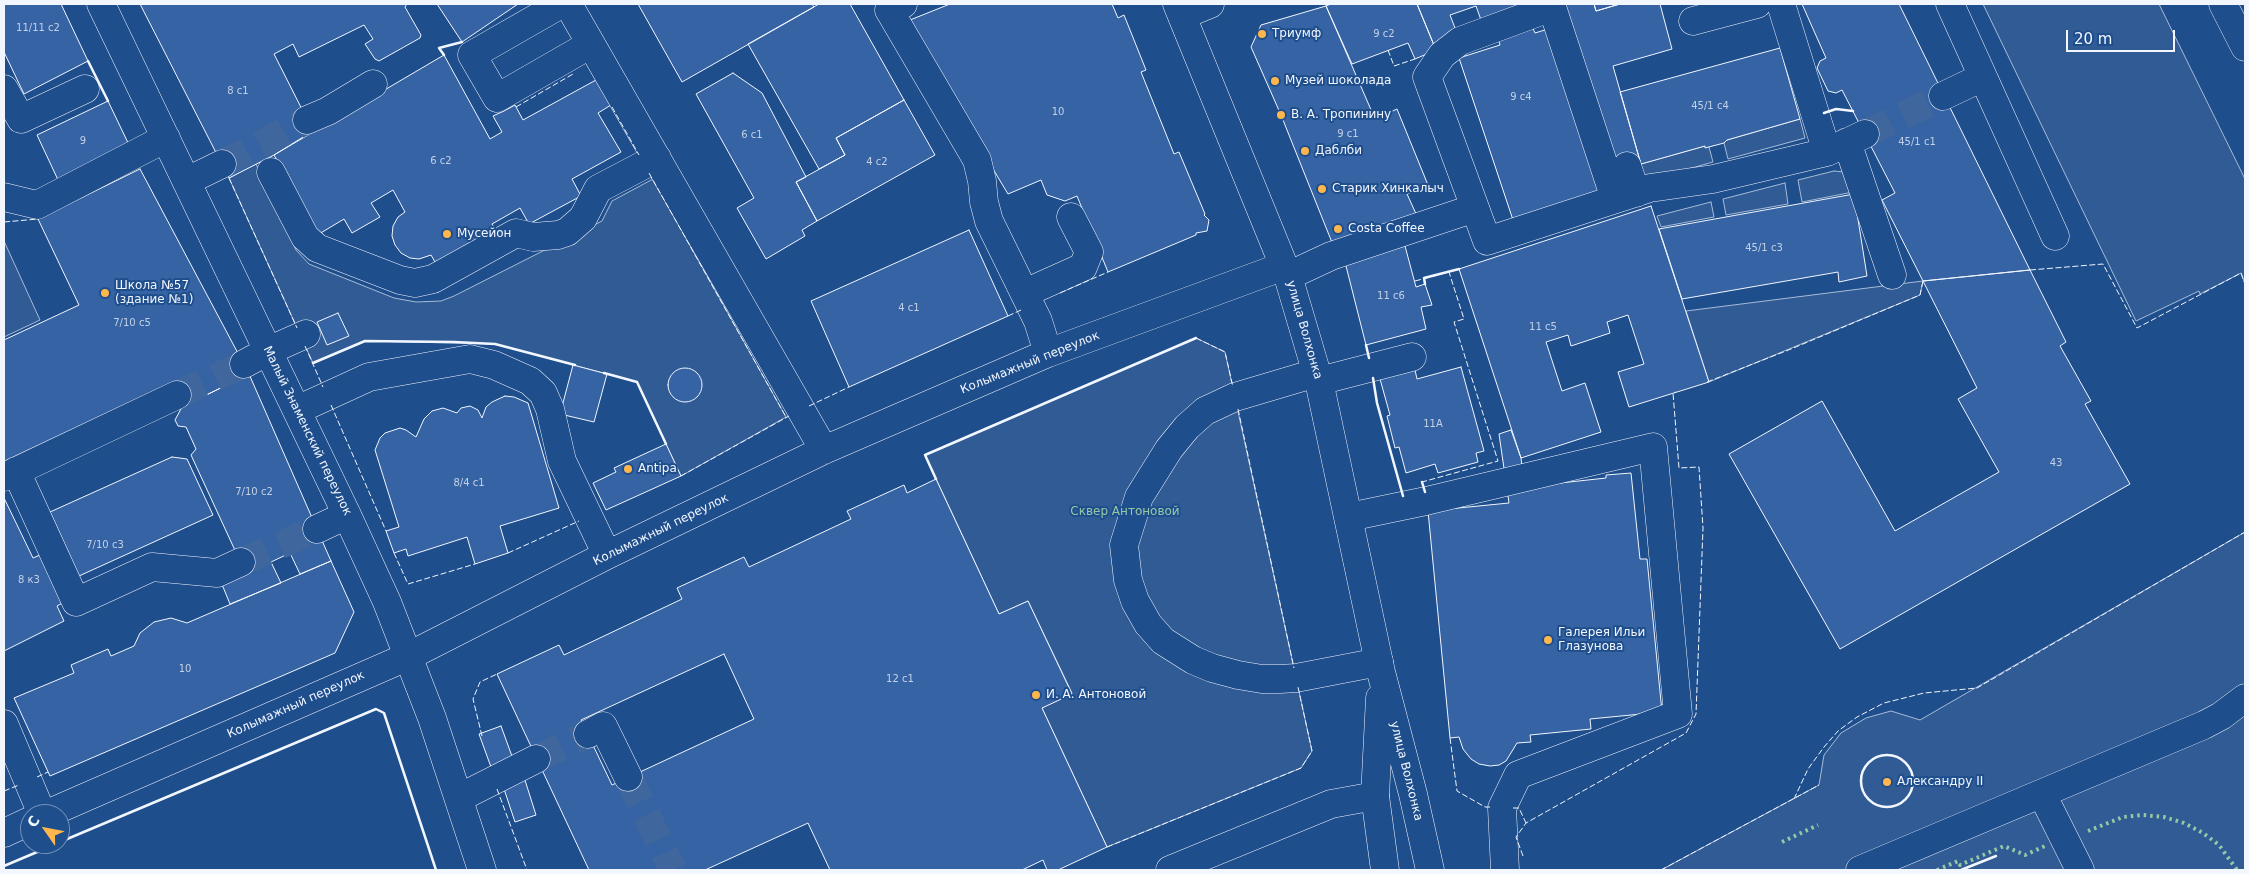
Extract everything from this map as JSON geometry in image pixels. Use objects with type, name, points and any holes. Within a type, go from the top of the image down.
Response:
[{"type":"street","name":"Малый Знаменский переулок","points":[[101,4],[347,515],[410,656],[482,870]]},
{"type":"street","points":[[561,4],[472,55],[497,98],[591,44]]},
{"type":"street","points":[[568,4],[824,450]]},
{"type":"street","points":[[903,4],[889,10],[977,160],[982,180],[984,202],[990,221],[1038,321],[1048,354]]},
{"type":"street","points":[[1180,10],[1210,4]]},
{"type":"street","points":[[1693,21],[1757,4]]},
{"type":"street","points":[[1781,4],[1846,143],[1892,275]]},
{"type":"street","points":[[1950,4],[2055,236]]},
{"type":"street","points":[[2224,4],[2245,47]]},
{"type":"street","points":[[1625,196],[1552,7],[1460,41],[1442,56],[1427,77],[1490,249],[1650,188],[1725,176],[1846,143]]},
{"type":"street","name":"улица Волхонка","points":[[1180,10],[1286,271],[1318,377],[1380,667],[1413,794],[1430,870]]},
{"type":"street","points":[[1943,96],[1983,77]]},
{"type":"street","points":[[308,120],[328,111],[373,84]]},
{"type":"street","points":[[4,89],[21,119],[85,89]]},
{"type":"street","points":[[4,196],[36,205],[166,138]]},
{"type":"street","points":[[271,172],[305,237],[317,248],[400,280],[415,283],[433,279],[516,233],[533,237],[558,235],[567,232],[583,218],[598,189],[657,158]]},
{"type":"street","points":[[187,181],[222,164]]},
{"type":"street","points":[[1625,196],[1627,166]]},
{"type":"street","name":"Колымажный переулок","points":[[70,804],[410,656],[607,555],[824,450],[1048,354],[1286,271],[1475,208]]},
{"type":"street","points":[[1025,293],[1083,267],[1089,252],[1071,217]]},
{"type":"street","points":[[244,364],[306,334]]},
{"type":"street","points":[[1380,667],[1280,679],[1238,675],[1212,668],[1193,660],[1163,641],[1148,624],[1135,601],[1128,580],[1124,546],[1139,497],[1164,457],[1187,427],[1206,411],[1235,398],[1318,377],[1412,357]]},
{"type":"street","points":[[297,410],[369,377],[470,360],[494,365],[530,381],[543,393],[550,409],[562,461],[607,555]]},
{"type":"street","points":[[177,395],[10,474],[76,602],[152,567],[217,573],[241,562]]},
{"type":"street","points":[[1349,517],[1426,501],[1653,447],[1678,714],[1518,774],[1502,808],[1514,869]]},
{"type":"street","points":[[317,529],[347,515]]},
{"type":"street","name":"улица Волхонка","points":[[1380,667],[1375,796],[1385,870]]},
{"type":"street","points":[[1860,870],[2204,725],[2228,712],[2245,698]]},
{"type":"street","points":[[4,724],[38,804]]},
{"type":"street","points":[[588,734],[603,726],[628,777]]},
{"type":"street","points":[[458,798],[536,759]]},
{"type":"street","points":[[2042,794],[2080,870]]},
{"type":"street","points":[[1170,870],[1331,804],[1375,796]]},
{"type":"street","points":[[4,833],[20,826]]},
{"type":"shaded area","points":[[1983,4],[2159,4],[2245,179],[2245,284],[2241,273],[2200,294],[2199,291],[2136,321]]},
{"type":"shaded area","points":[[1800,119],[1805,138],[1728,159],[1724,143],[1727,140]]},
{"type":"shaded area","points":[[1705,146],[1709,147],[1713,162],[1645,181],[1641,164]]},
{"type":"shaded area","points":[[256,164],[296,250],[309,264],[394,298],[416,302],[441,301],[454,296],[602,221],[612,201],[653,179],[786,417],[681,476],[637,382],[495,344],[365,341],[313,363],[229,178]]},
{"type":"shaded area","points":[[1834,171],[1844,172],[1853,192],[1802,202],[1798,180]]},
{"type":"shaded area","points":[[1785,183],[1788,204],[1726,215],[1723,199]]},
{"type":"shaded area","points":[[1711,202],[1714,217],[1661,227],[1657,216]]},
{"type":"shaded area","points":[[4,241],[40,320],[4,337]]},
{"type":"shaded area","points":[[1923,281],[1920,295],[1709,382],[1686,311]]},
{"type":"shaded area","name":"Сквер Антоновой","points":[[1196,338],[1225,352],[1312,751],[1301,768],[1107,847],[1042,708],[1072,693],[1028,601],[999,614],[925,455]]},
{"type":"shaded area","points":[[2245,532],[2245,870],[1661,870],[1819,785],[1824,755],[1841,733],[1866,718],[1891,711],[1920,720]]},
{"type":"building","points":[[4,4],[61,4],[88,61],[24,94],[4,52]]},
{"type":"building","points":[[140,4],[407,4],[405,7],[421,35],[420,38],[379,61],[375,59],[365,44],[373,39],[364,25],[299,57],[293,44],[274,54],[313,131],[274,155],[229,178]]},
{"type":"building","points":[[437,4],[518,4],[462,42]]},
{"type":"building","points":[[638,4],[812,4],[814,7],[682,82]]},
{"type":"building","points":[[819,4],[850,4],[904,100],[836,138],[845,155],[819,169],[748,44]]},
{"type":"building","points":[[950,4],[1112,4],[1118,18],[1124,15],[1146,70],[1141,72],[1174,154],[1179,152],[1204,215],[1209,220],[1207,231],[1196,233],[1196,235],[1108,272],[1077,196],[1065,201],[1047,195],[1041,180],[1008,194],[905,22]]},
{"type":"building","points":[[1331,4],[1417,4],[1436,50],[1415,59],[1408,43],[1352,64],[1326,6]]},
{"type":"building","points":[[1417,4],[1529,4],[1481,20],[1476,6],[1450,15],[1455,28],[1436,50]]},
{"type":"building","points":[[1564,4],[1594,4],[1596,11],[1620,4],[1660,4],[1672,49],[1613,66],[1640,161],[1616,170]]},
{"type":"building","points":[[1594,4],[1620,4],[1596,11]]},
{"type":"building","points":[[1802,4],[1899,4],[2030,270],[1923,281],[1882,200],[1895,193],[1842,90],[1836,93],[1828,91],[1817,68],[1820,61],[1826,58]]},
{"type":"building","points":[[1326,6],[1375,119],[1397,109],[1428,185],[1407,194],[1417,216],[1333,245],[1281,115],[1251,47],[1261,25]]},
{"type":"building","points":[[1531,24],[1535,33],[1548,29],[1603,193],[1514,223],[1459,58],[1500,45],[1497,35]]},
{"type":"building","points":[[1780,48],[1800,119],[1727,140],[1724,143],[1705,148],[1705,146],[1641,164],[1620,92]]},
{"type":"building","points":[[444,55],[490,139],[502,132],[493,116],[515,105],[523,120],[596,80],[611,105],[598,113],[621,152],[572,179],[581,196],[529,224],[520,208],[492,224],[496,231],[435,262],[431,255],[419,259],[410,258],[401,253],[395,245],[392,236],[393,226],[398,217],[405,212],[393,190],[371,203],[380,217],[352,233],[344,219],[319,234],[274,155]]},
{"type":"building","points":[[733,73],[762,93],[806,177],[796,182],[817,221],[802,230],[805,236],[766,259],[737,208],[754,198],[696,94]]},
{"type":"building","points":[[904,100],[935,155],[817,221],[796,182],[845,155],[836,138]]},
{"type":"building","points":[[108,101],[130,147],[59,182],[37,135]]},
{"type":"building","name":"Школа №57 (здание №1)","points":[[140,169],[249,374],[182,407],[4,466],[4,340],[79,305],[38,219]]},
{"type":"building","points":[[1854,194],[1867,276],[1839,282],[1838,272],[1682,299],[1659,229]]},
{"type":"building","points":[[1651,206],[1709,382],[1629,407],[1618,372],[1644,364],[1628,315],[1607,322],[1610,333],[1571,346],[1568,335],[1546,342],[1562,391],[1585,383],[1601,432],[1521,458],[1459,269]]},
{"type":"building","points":[[969,230],[1008,316],[849,387],[811,301]]},
{"type":"building","points":[[1405,246],[1416,287],[1425,284],[1432,305],[1421,307],[1426,329],[1366,345],[1345,262]]},
{"type":"building","points":[[2030,270],[2066,342],[2060,346],[2091,401],[2085,404],[2130,484],[1840,649],[1729,454],[1822,401],[1895,531],[1999,472],[1958,399],[1977,388],[1923,281]]},
{"type":"building","points":[[338,313],[349,336],[327,345],[317,322]]},
{"type":"building","points":[[573,365],[607,374],[594,422],[560,414]]},
{"type":"building","points":[[1461,367],[1484,451],[1476,453],[1478,462],[1438,473],[1435,464],[1406,473],[1399,447],[1395,448],[1387,416],[1390,415],[1380,379],[1415,370],[1417,379]]},
{"type":"building","points":[[685,368],[692,369],[697,373],[701,378],[701,392],[697,397],[692,401],[685,402],[678,401],[673,397],[669,392],[668,385],[669,378],[673,373],[678,369]]},
{"type":"building","points":[[249,374],[331,561],[300,574],[290,553],[271,562],[281,583],[230,604],[221,582],[245,572],[191,455],[196,449],[186,427],[178,426],[175,420],[182,407]]},
{"type":"building","points":[[505,396],[514,397],[528,403],[559,508],[500,526],[508,553],[475,564],[467,537],[408,556],[406,549],[394,553],[386,531],[399,527],[375,450],[380,438],[385,433],[400,428],[416,437],[424,419],[432,411],[443,408],[457,413],[461,408],[470,406],[478,410],[482,418],[486,407]]},
{"type":"building","name":"Галерея Ильи Глазунова","points":[[1511,430],[1521,458],[1524,483],[1533,486],[1606,478],[1606,475],[1631,473],[1640,559],[1647,559],[1662,712],[1590,719],[1591,729],[1530,735],[1531,742],[1517,743],[1506,761],[1499,765],[1490,766],[1479,764],[1471,759],[1463,749],[1459,737],[1450,738],[1428,511],[1509,503],[1499,434]]},
{"type":"building","points":[[666,444],[681,476],[606,510],[593,483],[616,472],[614,468]]},
{"type":"building","points":[[172,457],[187,459],[213,515],[79,576],[50,512]]},
{"type":"building","points":[[936,479],[999,614],[1028,601],[1072,694],[1042,708],[1107,847],[1058,870],[1047,870],[1043,860],[1022,870],[830,870],[808,823],[705,870],[589,870],[497,674],[559,645],[564,655],[682,599],[677,588],[744,557],[749,567],[851,519],[847,511],[904,485],[907,493]],"holes":[[[724,654],[754,719],[612,785],[581,720]]]},
{"type":"building","points":[[4,498],[33,558],[42,554],[66,601],[57,606],[64,621],[4,651]]},
{"type":"building","points":[[331,561],[354,612],[335,653],[50,776],[14,698],[74,673],[71,665],[108,649],[111,656],[134,646],[140,633],[154,622],[171,618],[187,623]]},
{"type":"building","points":[[501,726],[513,759],[491,767],[479,734]]},
{"type":"building","points":[[524,777],[536,815],[515,822],[502,783]]},
{"type":"tunnel","points":[[1865,134],[1943,96]]},
{"type":"tunnel","points":[[222,164],[307,120]]},
{"type":"tunnel","points":[[177,395],[244,364]]},
{"type":"tunnel","points":[[241,562],[317,529]]},
{"type":"tunnel","points":[[536,759],[588,734]]},
{"type":"tunnel","points":[[628,777],[673,870]]},
{"type":"hedge","points":[[2088,831],[2123,817],[2143,815],[2164,817],[2184,823],[2203,833],[2219,845],[2237,870]]},
{"type":"hedge","points":[[1782,842],[1818,825]]},
{"type":"hedge","points":[[1937,870],[1958,861],[1960,865],[2004,846],[2025,855],[2045,846]]},
{"type":"fence","points":[[1388,50],[1394,66],[1415,59]]},
{"type":"fence","points":[[516,107],[573,74]]},
{"type":"fence","points":[[612,107],[639,155]]},
{"type":"fence","points":[[649,173],[786,417]]},
{"type":"fence","points":[[229,178],[297,328]]},
{"type":"fence","points":[[4,222],[38,219]]},
{"type":"fence","points":[[2030,270],[2103,264],[2137,328],[2241,273],[2245,284]]},
{"type":"fence","points":[[1060,293],[1108,272]]},
{"type":"fence","points":[[1415,281],[1449,272],[1464,319],[1454,322],[1498,461],[1422,482]]},
{"type":"fence","points":[[1707,382],[1920,295],[1923,281]]},
{"type":"fence","points":[[1008,316],[1021,310]]},
{"type":"fence","points":[[1196,338],[1225,352],[1233,387]]},
{"type":"fence","points":[[305,346],[323,387]]},
{"type":"fence","points":[[809,406],[849,387]]},
{"type":"fence","points":[[1523,856],[1516,837],[1526,823],[1686,733],[1696,714],[1703,528],[1699,467],[1679,468],[1673,393],[1676,392]]},
{"type":"fence","points":[[331,405],[386,531]]},
{"type":"fence","points":[[1238,409],[1294,668]]},
{"type":"fence","points":[[681,476],[789,416]]},
{"type":"fence","points":[[508,553],[579,521]]},
{"type":"fence","points":[[1794,799],[1808,769],[1824,747],[1838,731],[1857,717],[1884,703],[1924,693],[1977,688],[2245,532]]},
{"type":"fence","points":[[394,553],[408,584],[475,564]]},
{"type":"fence","points":[[482,736],[473,699],[480,682],[497,674]]},
{"type":"fence","points":[[1107,847],[1301,768],[1312,751],[1298,687]]},
{"type":"fence","points":[[1450,738],[1457,791],[1485,807],[1490,807]]},
{"type":"fence","points":[[37,777],[48,772]]},
{"type":"fence","points":[[4,791],[19,785]]},
{"type":"fence","points":[[1661,870],[1819,785]]},
{"type":"fence","points":[[497,789],[527,870]]},
{"type":"fence","points":[[1513,808],[1519,808],[1526,823]]},
{"type":"wall","points":[[444,55],[439,48],[462,42]]},
{"type":"wall","points":[[88,61],[108,101]]},
{"type":"wall","points":[[1824,113],[1836,109],[1853,111]]},
{"type":"wall","points":[[1425,284],[1424,278],[1459,269]]},
{"type":"wall","points":[[936,479],[925,455],[1196,338]]},
{"type":"wall","points":[[313,363],[365,341],[495,344],[575,365]]},
{"type":"wall","points":[[1366,345],[1369,358]]},
{"type":"wall","points":[[604,373],[637,382],[666,444]]},
{"type":"wall","points":[[1373,378],[1377,403],[1403,496]]},
{"type":"wall","points":[[1422,482],[1425,492]]},
{"type":"wall","points":[[70,838],[376,709],[384,713],[436,870]]},
{"type":"wall","points":[[1887,755],[1897,757],[1905,763],[1911,771],[1913,781],[1911,791],[1905,799],[1897,805],[1887,807],[1877,805],[1869,799],[1863,791],[1861,781],[1863,771],[1869,763],[1877,757],[1887,755]]},
{"type":"wall","points":[[4,866],[32,854]]},
{"type":"wall","points":[[1961,870],[1996,856]]},
{"type":"place","name":"Триумф","points":[[1262,34]]},
{"type":"place","name":"Музей шоколада","points":[[1275,81]]},
{"type":"place","name":"В. А. Тропинину","points":[[1281,115]]},
{"type":"place","name":"Даблби","points":[[1305,151]]},
{"type":"place","name":"Старик Хинкалыч","points":[[1322,189]]},
{"type":"place","name":"Costa Coffee","points":[[1338,229]]},
{"type":"place","name":"Мусейон","points":[[447,234]]},
{"type":"place","name":"Школа №57 (здание №1)","points":[[105,293]]},
{"type":"place","name":"Antipa","points":[[628,469]]},
{"type":"place","name":"Галерея Ильи Глазунова","points":[[1548,640]]},
{"type":"place","name":"И. А. Антоновой","points":[[1036,695]]},
{"type":"place","name":"Александру II","points":[[1887,782]]}]
